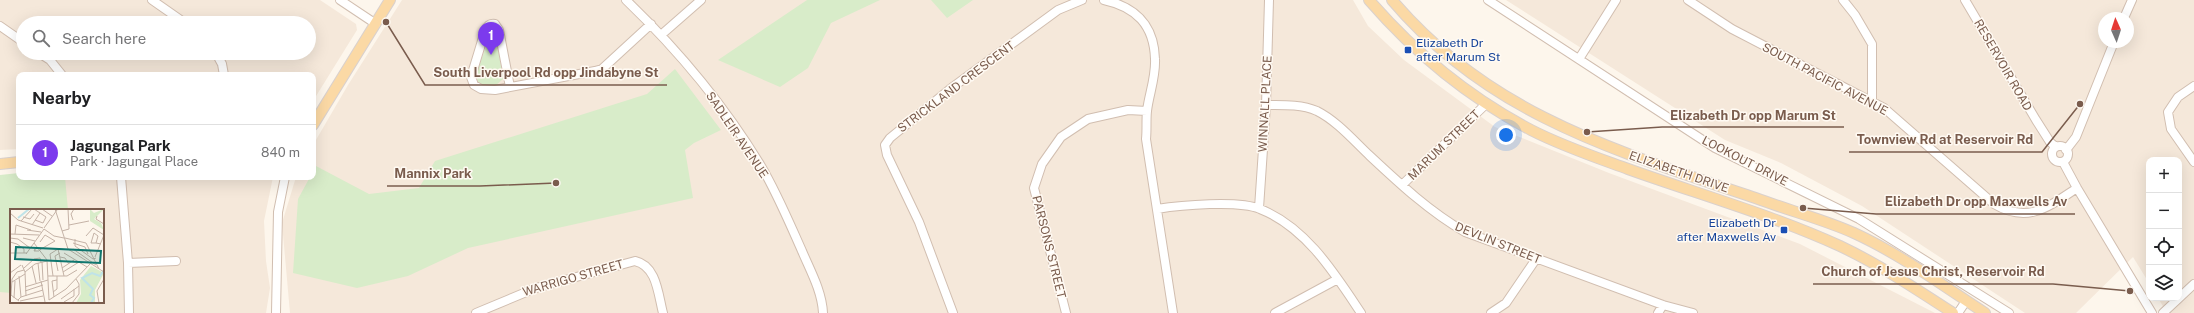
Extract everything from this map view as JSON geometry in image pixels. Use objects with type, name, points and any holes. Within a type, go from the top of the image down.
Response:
[{"type":"main road","points":[[316,120],[390,0]]},
{"type":"main road","name":"ELIZABETH DRIVE","points":[[1369,0],[1416,50],[1486,104],[1530,130],[1578,151],[1790,226],[1840,246],[1882,268],[1953,313]]},
{"type":"main road","name":"ELIZABETH DRIVE","points":[[1392,0],[1429,38],[1454,60],[1498,92],[1544,119],[1582,137],[1643,160],[1854,233],[1889,251],[1984,313]]},
{"type":"main road","points":[[0,164],[16,162]]},
{"type":"street","points":[[152,0],[174,16]]},
{"type":"street","points":[[340,0],[376,24]]},
{"type":"street","name":"SADLEIR AVENUE","points":[[626,0],[661,35],[709,92],[761,167],[807,263],[822,299],[823,313]]},
{"type":"street","points":[[661,35],[701,0]]},
{"type":"street","name":"STRICKLAND CRESCENT","points":[[953,313],[922,230],[888,155],[886,145],[890,138],[950,89],[1058,10],[1082,0]]},
{"type":"street","points":[[1104,0],[1126,7],[1139,15],[1150,36],[1155,60],[1147,111],[1146,139],[1173,313]]},
{"type":"street","name":"WINNALL PLACE","points":[[1259,208],[1266,105],[1269,0]]},
{"type":"street","name":"LOOKOUT DRIVE","points":[[1488,0],[1715,148],[1859,219],[2009,313]]},
{"type":"street","points":[[1579,59],[1616,0]]},
{"type":"street","name":"SOUTH PACIFIC AVENUE","points":[[1688,0],[1732,29],[1884,108],[1994,204],[2003,209],[2023,214],[2034,212],[2051,205],[2077,188]]},
{"type":"street","points":[[1843,0],[1855,15],[1872,44],[1872,101]]},
{"type":"street","name":"RESERVOIR ROAD","points":[[1965,0],[2036,120],[2050,142],[2056,147]]},
{"type":"street","points":[[2126,12],[2131,0]]},
{"type":"street","points":[[510,87],[498,26],[492,23],[485,31],[472,73],[472,82],[478,87],[488,90],[510,87],[602,69],[651,24]]},
{"type":"street","points":[[0,26],[16,37]]},
{"type":"street","points":[[2066,150],[2076,136],[2112,48]]},
{"type":"street","points":[[50,60],[60,72]]},
{"type":"street","points":[[220,60],[223,72]]},
{"type":"street","points":[[2194,86],[2178,97],[2168,112],[2171,129],[2194,162]]},
{"type":"street","name":"MARUM STREET","points":[[1402,186],[1486,104]]},
{"type":"street","name":"DEVLIN STREET","points":[[1266,105],[1295,105],[1316,111],[1336,124],[1402,186],[1444,220],[1465,232],[1663,305],[1693,313]]},
{"type":"street","name":"PARSONS STREET","points":[[1066,313],[1034,188],[1042,164],[1061,137],[1088,119],[1128,110],[1147,111]]},
{"type":"street","points":[[2056,147],[2062,147],[2066,150],[2068,155],[2063,162],[2057,162],[2053,158],[2052,152],[2056,147]]},
{"type":"street","points":[[2063,162],[2152,313]]},
{"type":"street","points":[[122,180],[128,263],[129,313]]},
{"type":"street","points":[[276,313],[278,212],[284,180]]},
{"type":"street","points":[[1157,209],[1216,204],[1259,208],[1293,229],[1312,247],[1361,313]]},
{"type":"street","points":[[1490,313],[1506,303],[1536,259]]},
{"type":"street","points":[[128,263],[176,261]]},
{"type":"street","name":"WARRIGO STREET","points":[[476,313],[536,288],[635,261],[645,264],[651,270],[664,313]]},
{"type":"street","points":[[1276,313],[1336,280]]},
{"type":"street","points":[[2182,295],[2194,284]]},
{"type":"street","points":[[1958,313],[1966,301]]},
{"type":"street","points":[[2163,313],[2176,301]]},
{"type":"street","points":[[1658,313],[1663,305]]},
{"type":"shaded area","points":[[0,0],[320,0],[356,24],[357,30],[316,96],[316,72],[16,72],[16,149],[0,150]]},
{"type":"shaded area","points":[[402,0],[1353,0],[1368,26],[1404,60],[1495,127],[1609,173],[1800,244],[1935,313],[290,313],[282,223],[295,180],[316,180],[316,140],[348,85]]},
{"type":"shaded area","points":[[1506,0],[2194,0],[2194,313],[2167,313],[2160,301],[2182,301],[2182,157],[2146,157],[2146,278],[2133,257],[2076,313],[2025,313],[1862,206],[1781,163],[1725,140]]},
{"type":"shaded area","points":[[16,178],[16,180],[272,180],[264,221],[266,261],[270,288],[266,313],[0,313],[0,179]]},
{"type":"green space","points":[[807,0],[880,0],[831,23],[808,68],[780,87],[718,60]]},
{"type":"green space","points":[[931,0],[973,0],[947,18]]},
{"type":"green space","points":[[491,33],[496,36],[503,79],[495,86],[485,86],[478,82],[476,74]]},
{"type":"green space","points":[[675,69],[721,130],[694,143],[685,150],[693,198],[468,248],[408,276],[357,288],[293,273],[298,199],[308,180],[316,180],[316,166],[369,194],[419,188],[435,161],[647,94]]},
{"type":"green space","points":[[16,173],[16,180],[65,180],[68,209],[10,209],[10,293],[0,292],[0,175]]},
{"type":"place","name":"South Liverpool Rd opp Jindabyne St","points":[[386,22]]},
{"type":"place","name":"Elizabeth Dr after Marum St","points":[[1408,50]]},
{"type":"place","name":"Jagungal Park","points":[[491,55]]},
{"type":"place","name":"Townview Rd at Reservoir Rd","points":[[2080,104]]},
{"type":"place","name":"Elizabeth Dr opp Marum St","points":[[1587,132]]},
{"type":"place","name":"Mannix Park","points":[[556,183]]},
{"type":"place","name":"Elizabeth Dr opp Maxwells Av","points":[[1803,208]]},
{"type":"place","name":"Elizabeth Dr after Maxwells Av","points":[[1784,230]]},
{"type":"place","name":"Church of Jesus Christ, Reservoir Rd","points":[[2130,291]]}]
